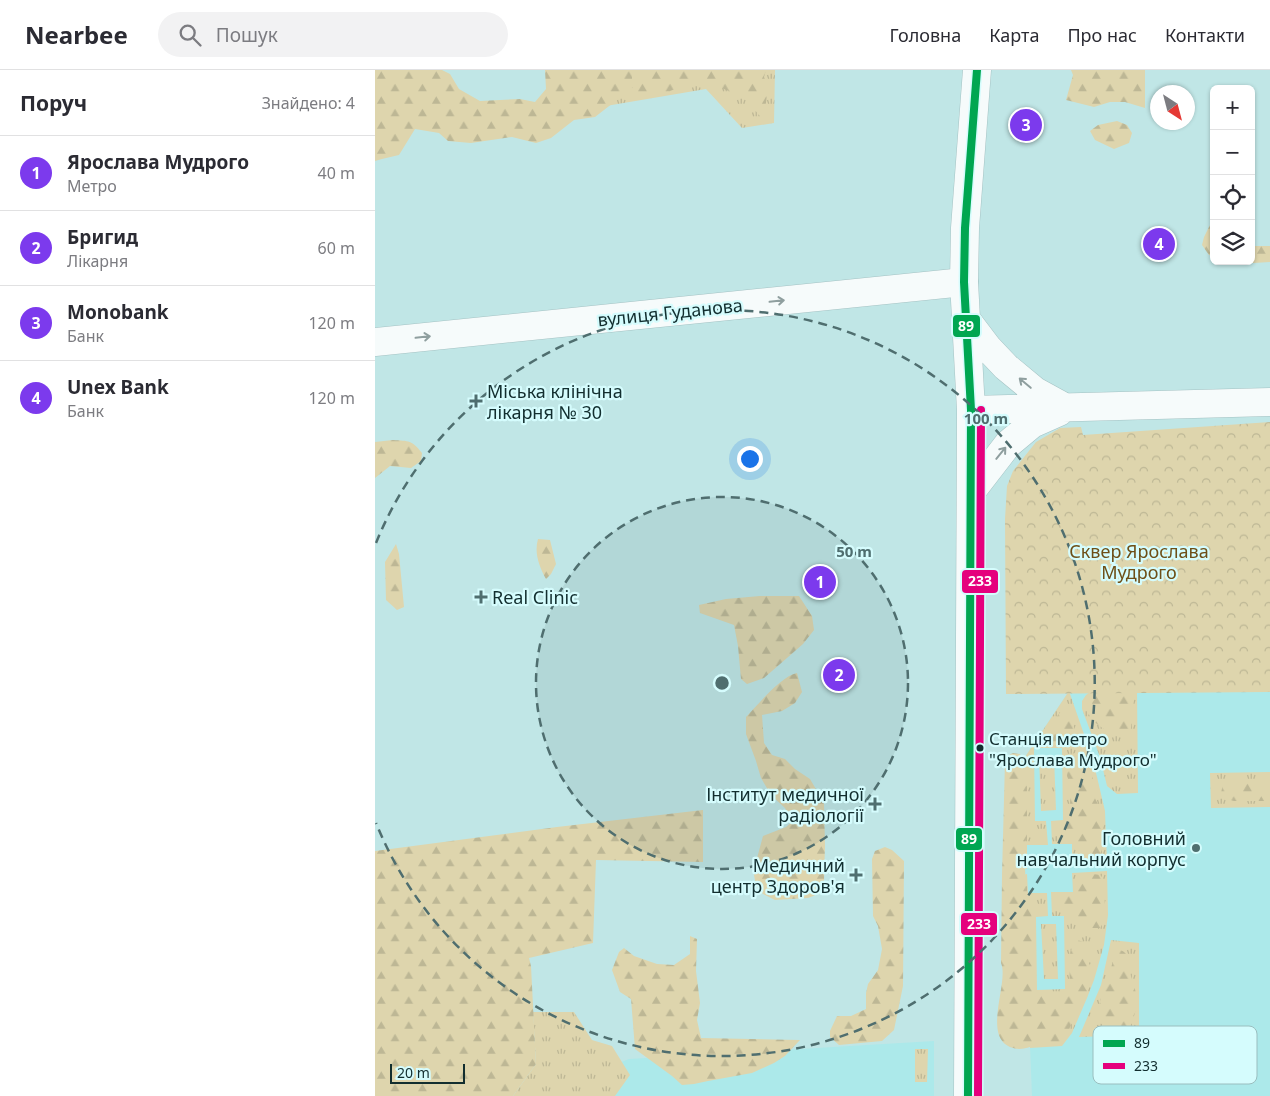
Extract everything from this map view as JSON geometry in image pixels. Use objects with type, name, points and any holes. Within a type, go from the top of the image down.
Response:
[{"type":"street","points":[[968,1096],[971,410],[964,282],[965,228],[977,70]]},
{"type":"street","name":"вулиця Гуданова","points":[[375,342],[964,282]]},
{"type":"street","points":[[966,319],[988,348],[1006,367],[1035,392],[1066,408]]},
{"type":"street","points":[[971,410],[1270,402]]},
{"type":"street","points":[[971,492],[1009,444],[1032,424],[1066,408]]},
{"type":"shaded area","points":[[1270,544],[1270,1096],[1032,1096],[1019,766],[1069,691]]},
{"type":"shaded area","points":[[934,1041],[934,1096],[536,1096],[629,1059]]},
{"type":"green space","points":[[375,70],[442,70],[450,74],[459,89],[480,101],[520,99],[535,102],[546,89],[545,70],[632,70],[632,85],[622,96],[595,117],[574,120],[551,138],[536,143],[512,137],[471,143],[448,141],[439,133],[415,129],[399,155],[375,161]]},
{"type":"green space","points":[[547,70],[775,70],[774,123],[742,128],[706,89],[553,115]]},
{"type":"green space","points":[[648,70],[766,70],[764,77],[768,87],[765,110],[760,116],[742,95],[710,82],[688,84],[642,98],[629,94],[638,77]]},
{"type":"green space","points":[[1071,70],[1145,70],[1145,108],[1125,102],[1110,102],[1094,107],[1066,100],[1073,75]]},
{"type":"green space","points":[[1117,121],[1127,125],[1132,133],[1129,143],[1114,149],[1095,140],[1090,131],[1098,125]]},
{"type":"green space","points":[[1210,225],[1210,255],[1202,245]]},
{"type":"green space","points":[[1255,246],[1270,246],[1270,262],[1255,263]]},
{"type":"green space","name":"Сквер Ярослава Мудрого","points":[[1270,422],[1270,692],[1006,694],[1005,519],[1007,486],[1013,471],[1036,442],[1060,428],[1081,427],[1083,435]]},
{"type":"green space","points":[[393,440],[413,443],[422,453],[421,461],[411,468],[390,466],[375,478],[375,442]]},
{"type":"green space","points":[[538,539],[550,540],[556,564],[546,579],[538,559]]},
{"type":"green space","points":[[396,544],[399,554],[404,607],[397,610],[386,600],[385,562]]},
{"type":"green space","points":[[760,596],[799,596],[812,616],[814,630],[803,644],[764,678],[747,684],[741,679],[734,625],[700,613],[699,605],[726,599]]},
{"type":"green space","points":[[797,673],[802,692],[795,703],[782,711],[762,715],[764,743],[772,755],[785,759],[795,769],[810,779],[824,803],[824,881],[821,893],[808,898],[775,900],[763,894],[756,886],[754,875],[756,862],[763,836],[786,827],[793,821],[785,808],[771,795],[761,778],[746,734],[746,717],[777,685],[784,679]]},
{"type":"green space","points":[[1137,689],[1138,793],[1117,794],[1107,786],[1100,757],[1082,709],[1082,701],[1093,690]]},
{"type":"green space","points":[[1069,691],[1093,760],[1105,811],[1107,863],[1072,865],[1072,844],[1052,844],[1051,821],[1063,820],[1062,748],[1034,748],[1035,821],[1046,821],[1048,845],[1027,845],[1027,869],[1023,869],[1019,766]]},
{"type":"green space","points":[[1099,692],[1129,694],[1134,697],[1130,733],[1113,733],[1104,729],[1090,716],[1087,702],[1093,695]]},
{"type":"green space","points":[[1062,710],[1068,711],[1075,731],[1068,741],[1058,744],[1051,742],[1044,733]]},
{"type":"green space","points":[[1013,753],[1020,754],[1026,773],[1027,836],[1024,845],[1026,894],[1033,921],[1034,989],[1038,994],[1051,995],[1058,994],[1069,988],[1070,957],[1077,940],[1084,942],[1088,947],[1091,968],[1091,981],[1061,1043],[1037,1045],[1024,1049],[1007,1045],[1000,1037],[997,1026],[1003,973],[1001,963],[1005,761],[1007,756]]},
{"type":"green space","points":[[1082,753],[1090,767],[1093,778],[1094,797],[1099,807],[1102,824],[1102,850],[1097,855],[1089,857],[1083,856],[1075,848],[1073,842],[1061,837],[1069,818],[1071,794],[1066,772],[1067,762],[1070,755]]},
{"type":"green space","points":[[1039,756],[1054,756],[1056,810],[1041,811]]},
{"type":"green space","points":[[1270,772],[1270,807],[1211,808],[1210,773]]},
{"type":"green space","points":[[1270,779],[1270,801],[1234,801],[1226,799],[1221,793],[1223,784],[1229,781]]},
{"type":"green space","points":[[703,810],[703,862],[596,860],[593,943],[529,958],[536,1064],[513,1096],[375,1096],[375,851]]},
{"type":"green space","points":[[885,847],[892,850],[904,861],[903,986],[894,1030],[882,1041],[839,1045],[830,1037],[830,1031],[837,1016],[851,1016],[866,1009],[868,984],[878,970],[882,949],[878,926],[873,916],[872,859],[875,851]]},
{"type":"green space","points":[[1107,871],[1108,915],[1104,945],[1094,980],[1072,1033],[1062,1046],[1030,1048],[1023,875],[1027,874],[1028,893],[1047,893],[1048,916],[1036,917],[1037,990],[1065,989],[1064,916],[1052,916],[1051,892],[1073,892],[1072,873]]},
{"type":"green space","points":[[1081,875],[1100,875],[1103,878],[1105,911],[1100,928],[1092,928],[1074,921],[1070,913],[1063,910],[1059,901],[1075,891],[1076,878]]},
{"type":"green space","points":[[1041,924],[1056,924],[1058,979],[1044,979]]},
{"type":"green space","points":[[690,936],[697,939],[696,971],[700,1003],[697,1020],[701,1038],[800,1040],[785,1056],[752,1073],[682,1085],[635,1049],[631,999],[620,992],[612,970],[619,952],[624,948],[634,956],[657,964],[674,965],[690,954]]},
{"type":"green space","points":[[1111,940],[1139,943],[1139,1026],[1093,1026],[1093,1037],[1079,1037],[1101,985]]},
{"type":"green space","points":[[1115,949],[1121,950],[1128,957],[1129,969],[1136,993],[1137,1003],[1130,1026],[1104,1026],[1100,1021],[1100,1004]]},
{"type":"green space","points":[[533,1012],[574,1012],[592,1040],[612,1046],[630,1075],[615,1096],[513,1096],[536,1064]]},
{"type":"green space","points":[[915,1049],[928,1049],[927,1082],[915,1082]]},
{"type":"transit line","name":"89","points":[[968,1096],[971,410],[964,282],[965,228],[977,70]]},
{"type":"transit line","name":"233","points":[[978,1096],[981,410]]},
{"type":"place","name":"Monobank","points":[[1026,125]]},
{"type":"place","name":"Unex Bank","points":[[1159,244]]},
{"type":"place","name":"Міська клінічна лікарня № 30","points":[[476,401]]},
{"type":"place","name":"Ярослава Мудрого","points":[[820,582]]},
{"type":"place","name":"Real Clinic","points":[[481,597]]},
{"type":"place","name":"Бригид","points":[[839,675]]},
{"type":"place","name":"Станція метро \"Ярослава Мудрого\"","points":[[980,748]]},
{"type":"place","name":"Інститут медичної радіології","points":[[875,804]]},
{"type":"place","name":"Головний навчальний корпус","points":[[1196,848]]},
{"type":"place","name":"Медичний центр Здоров'я","points":[[856,875]]}]
